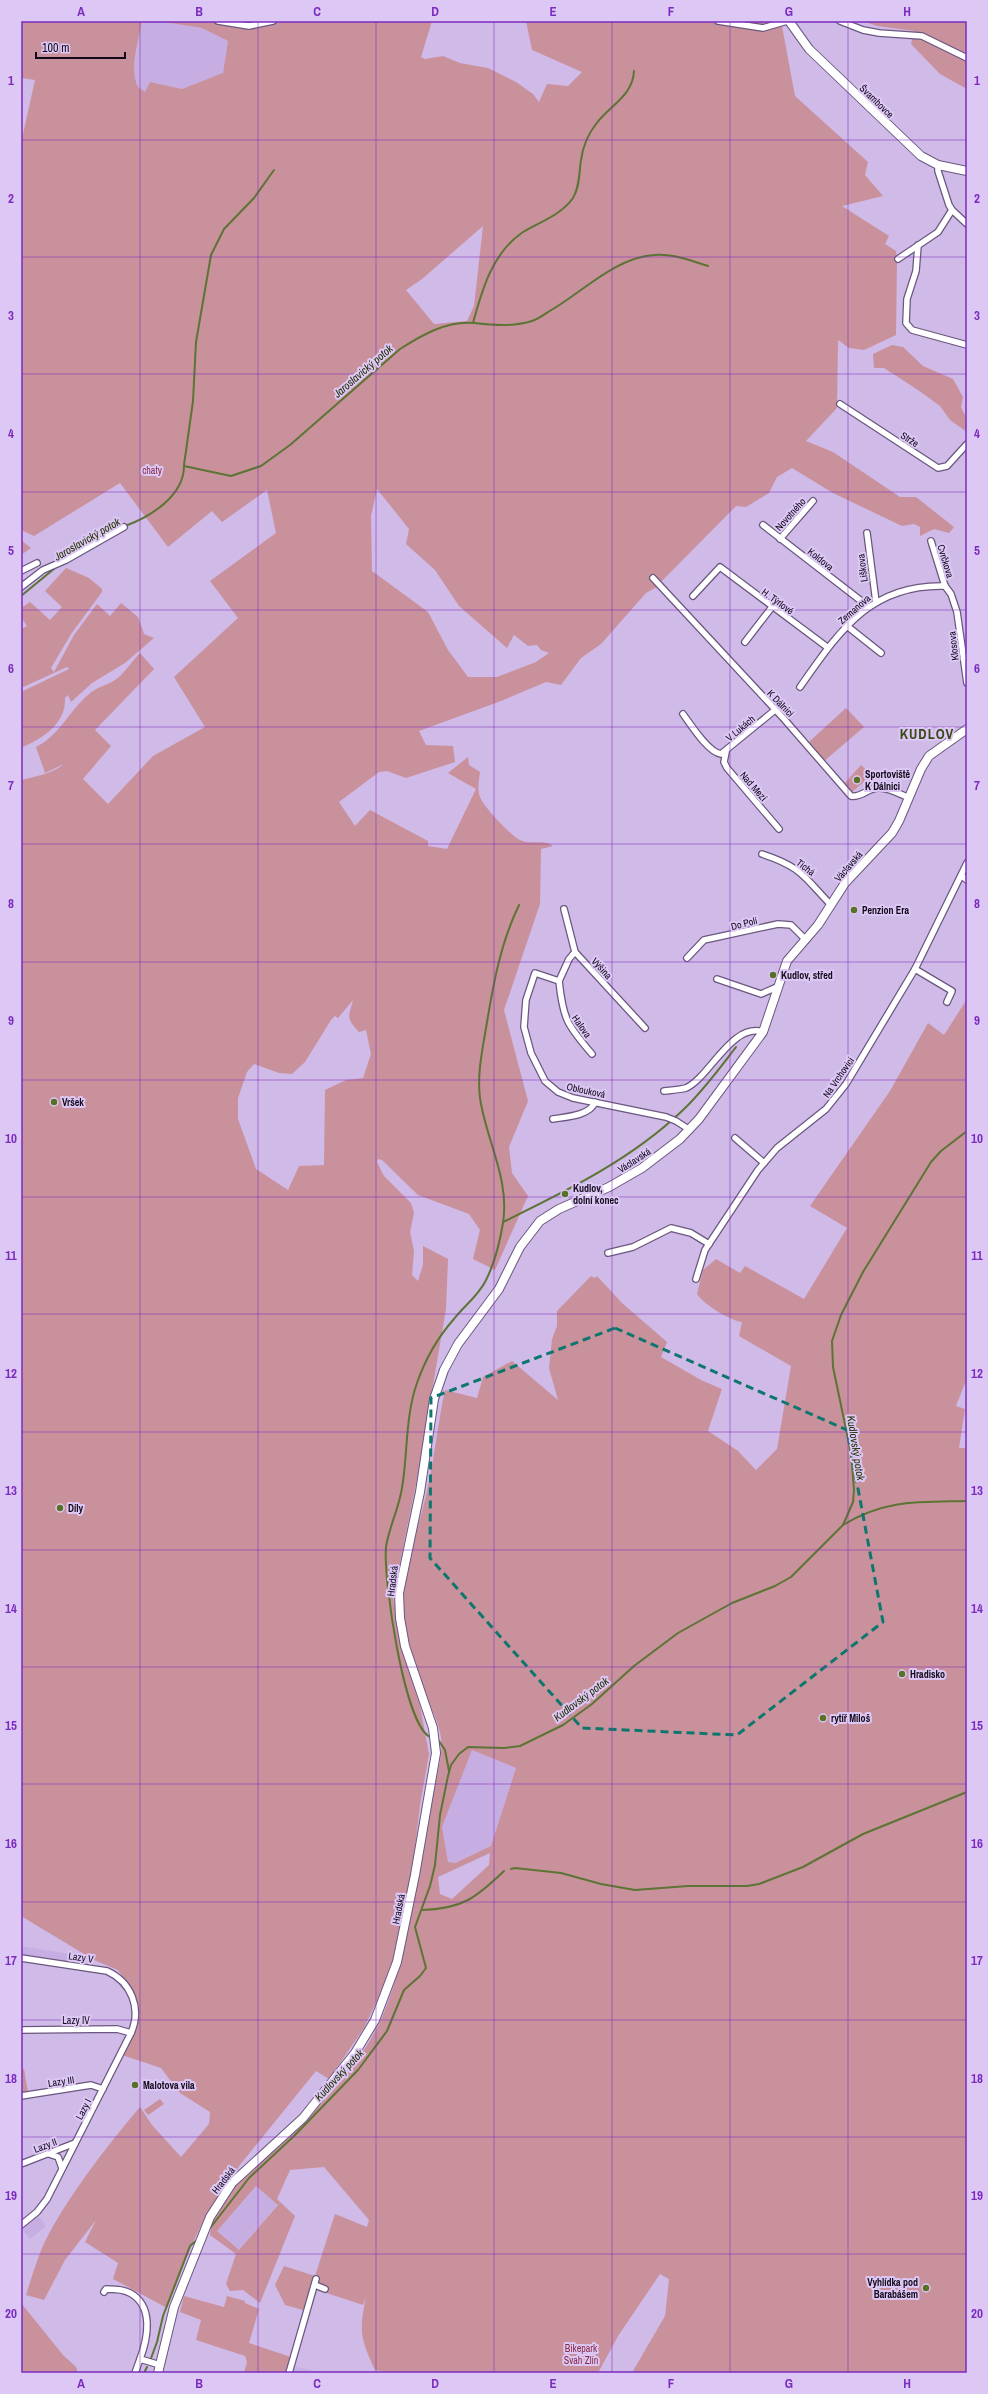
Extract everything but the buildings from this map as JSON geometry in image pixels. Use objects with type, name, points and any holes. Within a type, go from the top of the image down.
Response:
[{"type":"street","points":[[218,21],[249,26],[273,21]]},
{"type":"street","points":[[718,21],[763,28],[788,21]]},
{"type":"street","name":"Švambovce","points":[[788,21],[808,49],[921,156],[938,165],[967,171]]},
{"type":"street","points":[[840,21],[862,30],[879,33],[922,36],[967,58]]},
{"type":"street","points":[[938,165],[940,179],[952,210],[967,224]]},
{"type":"street","points":[[898,259],[942,228],[952,210]]},
{"type":"street","points":[[918,245],[916,271],[906,298],[906,323],[912,330],[967,345]]},
{"type":"street","name":"Strže","points":[[840,404],[938,468],[947,466],[967,444]]},
{"type":"street","name":"Novotného","points":[[780,539],[813,501]]},
{"type":"street","name":"Koldova","points":[[763,525],[869,607]]},
{"type":"street","points":[[21,587],[43,570],[66,560],[124,527]]},
{"type":"street","name":"Liškova","points":[[867,533],[876,602]]},
{"type":"street","name":"Cvrčkova","points":[[930,541],[944,586]]},
{"type":"street","points":[[21,571],[37,563]]},
{"type":"street","name":"H. Týrlové","points":[[693,596],[720,567],[827,647]]},
{"type":"street","name":"K Dálnici","points":[[653,578],[775,710],[851,796],[856,797],[877,788],[884,788],[909,798]]},
{"type":"street","name":"Zemanova","points":[[800,687],[827,647],[847,626],[876,602],[897,591],[944,586]]},
{"type":"street","name":"Klosova","points":[[944,586],[951,594],[957,612],[967,683]]},
{"type":"street","points":[[745,642],[772,607]]},
{"type":"street","points":[[847,626],[882,653]]},
{"type":"street","name":"V Lukách","points":[[683,714],[716,753],[726,752],[775,710]]},
{"type":"street","name":"Václavská","points":[[439,1384],[458,1344],[499,1289],[520,1247],[540,1222],[559,1209],[602,1191],[631,1174],[671,1147],[690,1130],[709,1107],[763,1032],[771,1013],[777,987],[785,964],[806,940],[845,883],[892,833],[921,769],[929,756],[967,729]]},
{"type":"street","name":"Nad Mezí","points":[[726,752],[724,762],[727,768],[779,829]]},
{"type":"street","name":"Tichá","points":[[762,854],[797,869],[814,884],[831,905]]},
{"type":"street","name":"Na Vrchovici","points":[[696,1279],[709,1244],[764,1163],[777,1148],[826,1109],[846,1084],[915,969],[962,876],[967,863]]},
{"type":"street","points":[[962,876],[967,880]]},
{"type":"street","name":"Výšina","points":[[564,909],[576,952],[645,1028]]},
{"type":"street","name":"Do Polí","points":[[687,958],[704,940],[778,924],[791,925],[806,940]]},
{"type":"street","points":[[558,981],[569,959],[576,952]]},
{"type":"street","points":[[915,969],[952,991],[947,1002]]},
{"type":"street","name":"Oblouková","points":[[558,981],[535,973],[524,1010],[526,1039],[539,1072],[551,1087],[566,1096],[676,1120],[690,1130]]},
{"type":"street","points":[[717,979],[761,994],[777,987]]},
{"type":"street","name":"Halova","points":[[558,981],[563,1014],[569,1026],[592,1054]]},
{"type":"street","points":[[664,1091],[686,1088],[739,1038],[753,1031],[763,1032]]},
{"type":"street","points":[[553,1119],[584,1112],[591,1108],[595,1102]]},
{"type":"street","points":[[735,1138],[764,1163]]},
{"type":"street","points":[[608,1253],[633,1247],[671,1228],[691,1233],[709,1244]]},
{"type":"street","name":"Hradská","points":[[157,2367],[174,2307],[203,2231],[232,2183],[303,2118],[355,2053],[375,2020],[396,1962],[415,1875],[436,1753],[433,1728],[405,1646],[400,1618],[399,1593],[420,1492],[439,1384]]},
{"type":"street","name":"Lazy V","points":[[21,1958],[102,1969],[116,1976],[130,1991]]},
{"type":"street","name":"Lazy I","points":[[21,2225],[42,2207],[131,2033],[136,2012],[130,1991]]},
{"type":"street","name":"Lazy IV","points":[[21,2030],[117,2029],[131,2033]]},
{"type":"street","name":"Lazy III","points":[[21,2096],[91,2085],[103,2089]]},
{"type":"street","name":"Lazy II","points":[[21,2164],[75,2143]]},
{"type":"street","points":[[47,2154],[58,2157],[62,2168]]},
{"type":"street","points":[[289,2373],[316,2279]]},
{"type":"street","points":[[314,2285],[325,2289]]},
{"type":"street","points":[[104,2292],[106,2289],[130,2292],[144,2309],[148,2331],[135,2373]]},
{"type":"street","points":[[140,2359],[157,2367]]},
{"type":"highlighted area","points":[[615,1328],[847,1430],[883,1622],[737,1735],[582,1728],[430,1558],[431,1398]]},
{"type":"shaded area","points":[[142,21],[158,21],[202,28],[228,41],[223,74],[182,89],[150,82],[145,92],[138,87],[135,77],[135,62]]},
{"type":"shaded area","points":[[472,1750],[516,1768],[491,1846],[454,1863],[448,1862],[442,1827]]},
{"type":"shaded area","points":[[21,1946],[70,1954],[69,1962],[21,1955]]},
{"type":"shaded area","points":[[256,2185],[278,2204],[239,2250],[217,2231]]},
{"type":"shaded area","points":[[38,2216],[46,2226],[30,2239],[22,2229]]},
{"type":"shaded area","points":[[296,2367],[319,2372],[324,2373],[293,2373]]},
{"type":"green space","name":"chaty","points":[[21,21],[142,21],[134,71],[138,87],[145,92],[150,82],[182,89],[223,73],[228,41],[202,28],[158,21],[432,21],[421,57],[425,59],[443,56],[460,63],[488,68],[516,82],[533,94],[539,102],[547,84],[568,86],[582,72],[532,50],[526,21],[781,21],[795,96],[868,162],[865,175],[883,196],[842,206],[889,236],[885,244],[896,251],[897,260],[896,335],[864,350],[849,348],[838,340],[837,408],[806,441],[833,452],[900,497],[916,497],[954,527],[949,533],[934,529],[920,536],[920,527],[914,524],[902,526],[833,493],[792,468],[777,477],[769,493],[746,507],[736,506],[655,588],[646,593],[601,644],[581,658],[561,685],[546,682],[501,701],[419,731],[426,745],[453,746],[455,762],[406,778],[387,771],[379,772],[339,802],[355,826],[370,810],[428,841],[428,846],[447,849],[476,789],[448,773],[468,757],[469,765],[480,772],[478,788],[482,802],[510,833],[520,840],[545,843],[553,846],[541,849],[540,904],[504,1010],[528,1101],[509,1147],[512,1173],[528,1196],[495,1270],[473,1259],[480,1230],[469,1214],[418,1195],[382,1160],[378,1159],[377,1162],[384,1176],[411,1203],[414,1213],[410,1232],[414,1251],[412,1275],[418,1281],[423,1265],[423,1246],[448,1259],[446,1309],[416,1484],[393,1596],[402,1651],[420,1706],[429,1754],[402,1930],[387,1979],[364,2028],[329,2079],[316,2071],[239,2166],[232,2180],[208,2213],[189,2253],[167,2308],[113,2279],[118,2263],[85,2242],[96,2220],[65,2260],[44,2300],[26,2295],[42,2248],[51,2230],[86,2175],[140,2107],[152,2125],[181,2157],[209,2124],[210,2112],[180,2093],[161,2068],[122,2055],[140,2016],[134,1993],[118,1970],[94,1960],[21,1916],[21,780],[47,773],[63,765],[45,773],[36,747],[58,730],[81,701],[94,690],[112,682],[125,671],[140,653],[154,669],[95,730],[111,746],[83,779],[108,804],[153,756],[205,727],[174,677],[238,618],[210,581],[276,533],[267,490],[222,522],[212,511],[168,547],[120,483],[34,536],[21,530],[21,143],[35,80],[21,78]],"holes":[[[483,226],[474,306],[467,321],[434,324],[406,290],[422,279]],[[377,489],[409,529],[406,544],[435,570],[459,606],[507,648],[514,635],[528,646],[537,645],[541,650],[549,653],[536,662],[497,677],[468,677],[448,650],[428,612],[372,571],[371,516]],[[353,1000],[349,1017],[359,1032],[366,1030],[371,1054],[363,1078],[346,1080],[325,1090],[324,1165],[299,1166],[288,1190],[256,1169],[238,1119],[238,1098],[247,1072],[254,1064],[279,1073],[292,1074],[305,1062],[331,1020],[335,1016],[338,1018]]]},
{"type":"green space","points":[[863,21],[967,21],[967,89],[940,74],[911,44],[914,31],[877,26]]},
{"type":"green space","points":[[892,345],[903,347],[923,366],[953,379],[963,397],[961,407],[967,419],[967,432],[950,420],[940,406],[918,390],[884,368],[874,368],[873,354]]},
{"type":"green space","points":[[21,540],[31,548],[21,555]]},
{"type":"green space","points":[[66,568],[89,578],[102,589],[102,592],[71,634],[51,668],[54,672],[74,635],[97,604],[110,616],[121,603],[138,617],[144,634],[154,638],[125,663],[92,683],[71,702],[68,695],[65,698],[62,715],[52,729],[37,740],[21,748],[21,692],[69,669],[67,667],[21,688],[21,629],[27,626],[21,617],[21,608],[30,602],[50,620],[62,607],[45,591]]},
{"type":"green space","points":[[846,708],[864,727],[823,762],[809,745],[810,741]]},
{"type":"green space","name":"Sportoviště K Dálnici","points":[[861,765],[872,775],[852,792],[844,784]]},
{"type":"green space","name":"Bikepark Svah Zlín","points":[[967,999],[967,1378],[956,1406],[965,1409],[959,1448],[967,1448],[967,2373],[639,2373],[633,2371],[665,2316],[669,2279],[660,2274],[618,2336],[598,2373],[391,2373],[375,2370],[366,2350],[362,2334],[362,2318],[366,2297],[363,2305],[311,2288],[303,2310],[285,2305],[275,2285],[284,2266],[315,2276],[335,2214],[367,2227],[369,2220],[324,2167],[290,2170],[277,2199],[295,2216],[260,2303],[243,2290],[230,2291],[226,2284],[236,2254],[210,2235],[214,2218],[221,2203],[231,2189],[243,2176],[308,2117],[356,2062],[383,2015],[400,1964],[441,1756],[441,1738],[438,1726],[414,1659],[407,1634],[404,1594],[412,1547],[425,1501],[445,1390],[477,1398],[483,1377],[512,1361],[558,1400],[549,1368],[552,1339],[557,1326],[557,1311],[591,1276],[595,1278],[597,1276],[622,1303],[667,1342],[661,1357],[701,1380],[722,1389],[708,1431],[738,1451],[756,1470],[777,1449],[791,1366],[739,1336],[742,1322],[731,1319],[711,1307],[700,1298],[697,1294],[703,1270],[716,1259],[740,1273],[745,1266],[804,1299],[847,1228],[810,1206],[890,1091],[928,1023],[944,1035]],"holes":[[[472,1750],[516,1768],[491,1846],[455,1863],[448,1862],[442,1827]],[[490,1853],[489,1865],[452,1899],[440,1894],[438,1877]],[[256,2186],[278,2205],[239,2250],[217,2231]]]},
{"type":"green space","points":[[24,2069],[28,2092],[21,2093],[21,2070]]},
{"type":"green space","points":[[160,2099],[164,2104],[148,2115],[144,2110]]},
{"type":"green space","points":[[184,2296],[224,2307],[227,2296],[245,2301],[245,2303],[259,2309],[249,2343],[291,2357],[286,2373],[244,2373],[247,2362],[245,2356],[196,2340],[201,2320],[180,2312]]},
{"type":"green space","points":[[21,2303],[63,2355],[76,2367],[78,2373],[21,2373]]},
{"type":"waterway","name":"Jaroslavický potok","points":[[125,526],[155,511],[172,496],[178,487],[184,466],[231,476],[261,466],[290,445],[400,349],[435,330],[453,324],[473,323],[485,285],[503,250],[523,232],[550,218],[563,209],[573,198],[578,184],[583,150],[588,136],[601,118],[625,94],[633,80],[634,71]]},
{"type":"waterway","points":[[184,465],[193,401],[196,342],[211,255],[224,229],[254,198],[274,170]]},
{"type":"waterway","points":[[474,323],[510,325],[535,320],[613,268],[640,257],[668,255],[708,266]]},
{"type":"waterway","name":"Jaroslavický potok","points":[[21,596],[55,568]]},
{"type":"waterway","points":[[430,1737],[421,1726],[412,1706],[397,1649],[388,1588],[386,1547],[402,1488],[410,1409],[417,1383],[428,1357],[437,1341],[485,1282],[494,1261],[502,1230],[504,1207],[503,1191],[483,1114],[479,1089],[482,1055],[498,965],[512,920],[519,905]]},
{"type":"waterway","points":[[503,1222],[574,1186],[620,1159],[642,1144],[663,1128],[690,1103],[711,1080],[736,1047]]},
{"type":"waterway","name":"Kudlovský potok","points":[[207,2232],[249,2178],[294,2136],[358,2070],[387,2031],[404,1990],[420,1976],[426,1968],[415,1927],[430,1886],[435,1865],[440,1815],[448,1776],[451,1765],[459,1754],[468,1747],[504,1748],[520,1746],[563,1725],[592,1704],[634,1666],[678,1633],[732,1603],[775,1586],[791,1577],[843,1525],[853,1502],[854,1490],[851,1453],[833,1367],[832,1341],[841,1315],[863,1272],[931,1162],[941,1151],[967,1131]]},
{"type":"waterway","points":[[843,1525],[873,1510],[888,1506],[918,1502],[967,1501]]},
{"type":"waterway","points":[[439,1741],[445,1750],[449,1771]]},
{"type":"waterway","points":[[511,1869],[515,1868],[561,1873],[601,1884],[635,1890],[688,1886],[747,1886],[759,1884],[803,1867],[863,1834],[967,1792]]},
{"type":"waterway","points":[[422,1910],[448,1907],[468,1900],[485,1888],[504,1871]]},
{"type":"waterway","name":"Kudlovský potok","points":[[150,2361],[157,2342],[163,2316],[190,2246],[197,2240]]},
{"type":"waterway","name":"Kudlovský potok","points":[[144,2373],[147,2367]]},
{"type":"place","name":"Sportoviště K Dálnici","points":[[857,780]]},
{"type":"place","name":"Penzion Era","points":[[854,910]]},
{"type":"place","name":"Kudlov, střed","points":[[773,975]]},
{"type":"place","name":"Vršek","points":[[54,1102]]},
{"type":"place","name":"Kudlov, dolní konec","points":[[565,1194]]},
{"type":"place","name":"Díly","points":[[60,1508]]},
{"type":"place","name":"Hradisko","points":[[902,1674]]},
{"type":"place","name":"rytíř Miloš","points":[[823,1718]]},
{"type":"place","name":"Malotova vila","points":[[135,2085]]},
{"type":"place","name":"Vyhlídka pod Barabášem","points":[[926,2288]]},
{"type":"district","name":"KUDLOV","points":[[927,734]]}]
